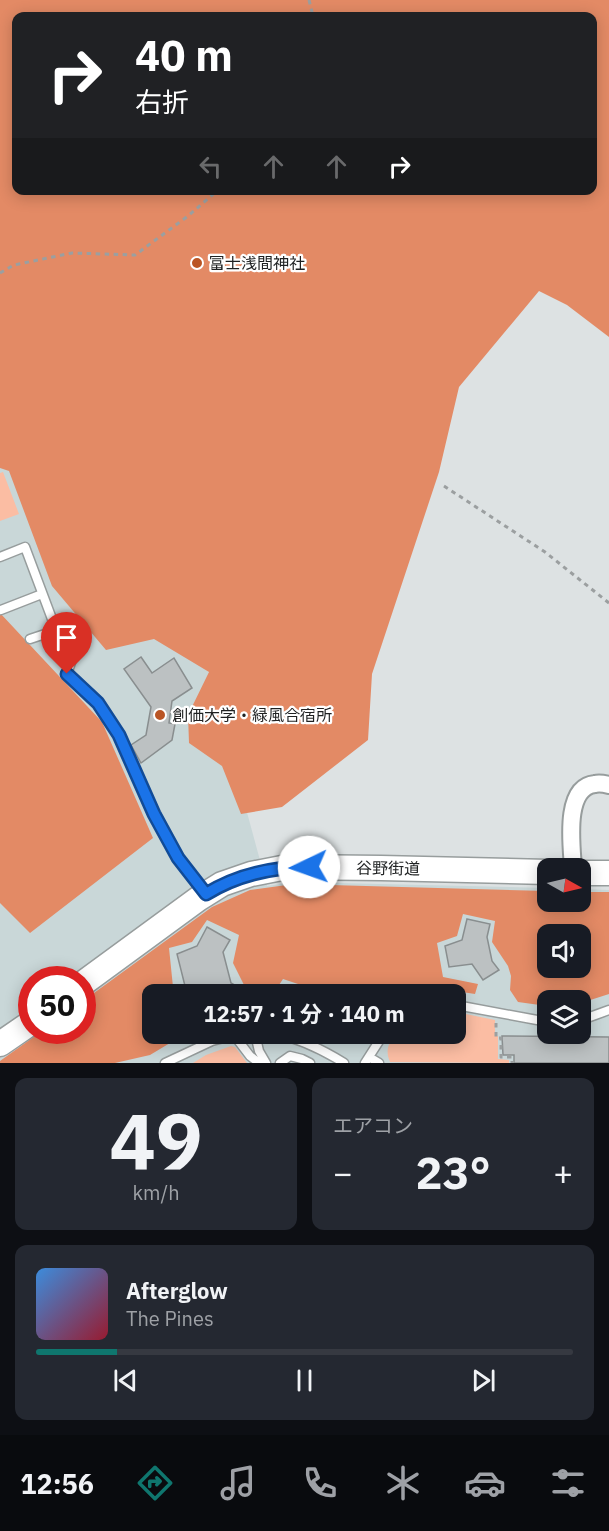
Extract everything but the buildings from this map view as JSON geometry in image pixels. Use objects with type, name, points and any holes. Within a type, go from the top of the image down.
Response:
[{"type":"main road","name":"谷野街道","points":[[96,974],[206,894],[222,884],[251,874],[287,867],[537,872]]},
{"type":"main road","points":[[591,873],[609,873]]},
{"type":"main road","points":[[0,1044],[18,1032]]},
{"type":"street","points":[[573,858],[571,820],[575,801],[582,790],[593,783],[609,784]]},
{"type":"lane","points":[[0,557],[25,547],[57,630],[75,651],[67,674],[98,703],[119,735],[154,814],[178,858],[206,894]]},
{"type":"lane","points":[[0,610],[42,594]]},
{"type":"lane","points":[[30,639],[57,630]]},
{"type":"lane","points":[[466,1007],[537,1020]]},
{"type":"lane","points":[[591,1017],[609,1010]]},
{"type":"lane","points":[[165,1063],[206,1044]]},
{"type":"lane","points":[[242,1044],[249,1056],[259,1063]]},
{"type":"lane","points":[[257,1044],[266,1063]]},
{"type":"lane","points":[[309,1044],[324,1050],[344,1063]]},
{"type":"lane","points":[[377,1044],[367,1060],[379,1063]]},
{"type":"lane","points":[[280,1063],[290,1056],[310,1063]]},
{"type":"path","points":[[0,273],[14,265],[72,253],[135,255],[212,195]]},
{"type":"path","points":[[444,486],[545,552],[609,603]]},
{"type":"path","points":[[496,1021],[496,1038],[501,1038],[501,1057],[512,1057],[512,1063]]},
{"type":"shaded area","points":[[0,0],[609,0],[609,337],[567,305],[539,291],[459,387],[439,472],[372,674],[368,740],[282,807],[241,814],[222,766],[189,743],[188,715],[209,672],[154,639],[106,650],[52,586],[9,471],[0,468]]},
{"type":"shaded area","points":[[0,389],[209,673],[267,886],[294,882],[537,888],[537,912],[591,912],[591,889],[609,890],[609,1063],[0,1063]]},
{"type":"shaded area","points":[[3,472],[19,514],[0,521],[0,473]]},
{"type":"shaded area","points":[[0,613],[102,722],[153,838],[30,933],[0,903]]},
{"type":"shaded area","points":[[294,884],[537,891],[537,912],[591,912],[591,892],[609,892],[609,994],[591,1000],[591,990],[537,990],[537,1005],[518,1002],[510,990],[511,976],[508,966],[492,942],[495,921],[463,914],[457,936],[437,943],[443,977],[478,984],[475,994],[466,993],[466,984],[298,984],[283,979],[280,984],[244,984],[233,963],[239,935],[207,920],[192,942],[169,948],[173,984],[142,984],[142,1044],[168,1044],[150,1055],[115,1063],[0,1063],[24,1044],[96,1044],[96,992],[212,907],[250,890]]},
{"type":"shaded area","points":[[466,1014],[495,1020],[498,1059],[509,1060],[509,1063],[390,1062],[389,1044],[466,1044]]},
{"type":"shaded area","points":[[231,1046],[235,1047],[247,1063],[193,1063],[206,1055]]},
{"type":"place","name":"富士浅間神社","points":[[197,263]]},
{"type":"place","name":"創価大学・緑風合宿所","points":[[160,715]]},
{"type":"route","points":[[67,674],[98,703],[119,735],[154,814],[178,858],[206,894],[222,884],[251,874],[287,867],[309,867]]}]
